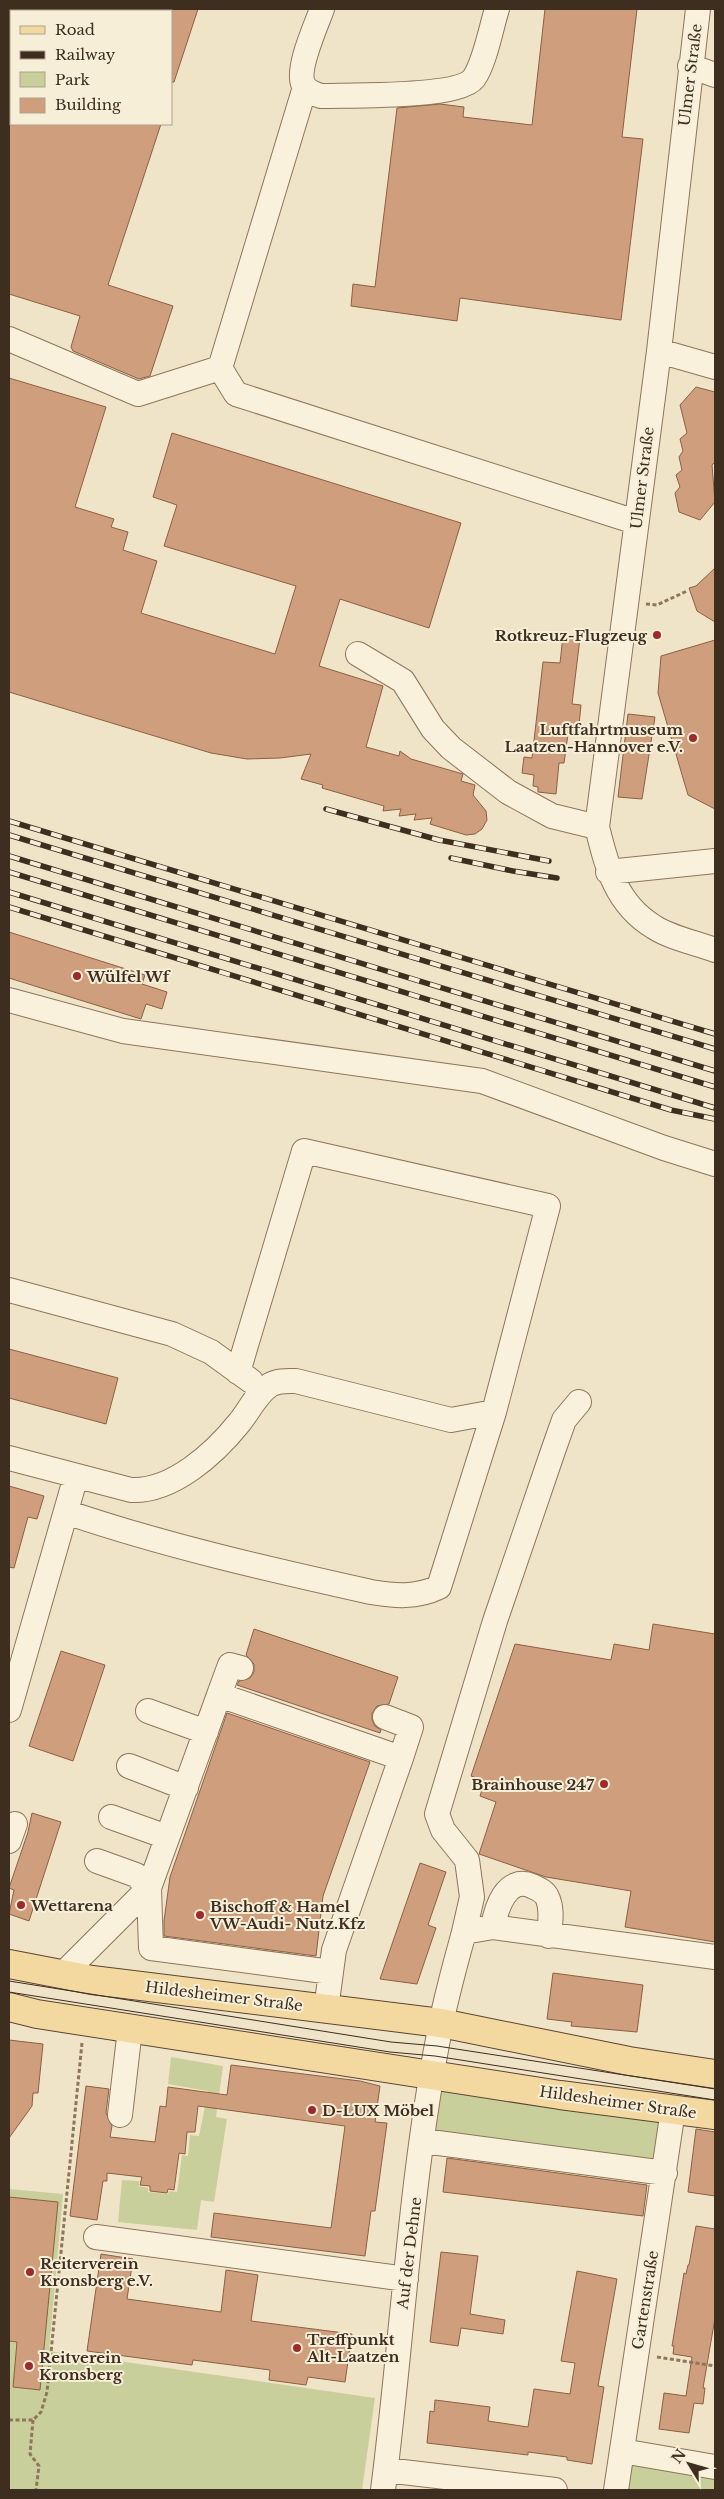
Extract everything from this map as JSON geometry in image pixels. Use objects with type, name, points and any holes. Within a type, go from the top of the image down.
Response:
[{"type":"main road","name":"Hildesheimer Straße","points":[[9,1964],[62,1975],[441,2023],[629,2061],[715,2074]]},
{"type":"main road","name":"Hildesheimer Straße","points":[[9,2007],[84,2021],[432,2076],[715,2116]]},
{"type":"street","points":[[322,9],[301,69],[304,87],[220,368],[236,394],[636,522]]},
{"type":"street","points":[[304,87],[311,93],[321,96],[443,91],[464,86],[474,78],[479,68],[496,9]]},
{"type":"street","name":"Ulmer Straße","points":[[698,9],[659,351],[597,827],[608,872],[629,906],[654,928],[715,950]]},
{"type":"street","points":[[690,66],[715,74]]},
{"type":"street","points":[[9,339],[138,394],[220,368]]},
{"type":"street","points":[[659,351],[715,367]]},
{"type":"street","points":[[358,654],[403,682],[433,729],[451,748],[508,792],[552,816],[597,827]]},
{"type":"street","points":[[608,872],[715,862]]},
{"type":"street","points":[[9,1000],[124,1031],[482,1081],[664,1148],[715,1164]]},
{"type":"street","points":[[66,1512],[134,1535],[221,1558],[394,1596],[423,1594],[439,1587],[494,1412],[548,1206],[304,1151],[238,1372]]},
{"type":"street","points":[[9,1290],[172,1334],[211,1352],[263,1390]]},
{"type":"street","points":[[9,1458],[131,1490],[146,1491],[189,1470],[238,1425],[263,1390],[272,1384],[283,1381],[296,1381],[451,1420],[494,1412]]},
{"type":"street","points":[[432,2076],[441,2023],[472,1897],[467,1860],[443,1830],[437,1814],[494,1621],[540,1487],[564,1420],[579,1402]]},
{"type":"street","points":[[9,1710],[76,1476]]},
{"type":"street","points":[[241,1668],[230,1665],[149,1888],[150,1948],[331,1972]]},
{"type":"street","points":[[219,1695],[401,1758]]},
{"type":"street","points":[[148,1711],[206,1732]]},
{"type":"street","points":[[326,2009],[334,1950],[411,1727],[385,1717]]},
{"type":"street","points":[[129,1766],[186,1788]]},
{"type":"street","points":[[111,1817],[168,1837]]},
{"type":"street","points":[[97,1861],[136,1875],[149,1888]]},
{"type":"street","points":[[493,1927],[499,1903],[507,1892],[516,1886],[528,1885],[542,1891],[547,1897],[550,1910],[549,1936]]},
{"type":"street","points":[[62,1975],[149,1888]]},
{"type":"street","points":[[464,1932],[493,1927],[715,1957]]},
{"type":"street","points":[[120,2115],[130,2028]]},
{"type":"street","name":"Auf der Dehne","points":[[384,2480],[406,2279],[432,2076]]},
{"type":"street","name":"Gartenstraße","points":[[616,2490],[673,2110]]},
{"type":"street","points":[[423,2141],[664,2173]]},
{"type":"street","points":[[96,2237],[406,2279]]},
{"type":"street","points":[[622,2451],[715,2467]]},
{"type":"street","points":[[384,2480],[554,2490]]},
{"type":"path","points":[[626,602],[657,605],[688,591]]},
{"type":"path","points":[[36,2490],[39,2466],[30,2454],[33,2420],[41,2412],[47,2392],[84,2021]]},
{"type":"path","points":[[637,2354],[715,2366]]},
{"type":"path","points":[[9,2420],[33,2420]]},
{"type":"green space","points":[[171,2057],[223,2066],[216,2117],[227,2119],[214,2202],[201,2200],[197,2230],[118,2222],[122,2180],[139,2181],[139,2186],[148,2188],[148,2192],[168,2194],[169,2191],[177,2192],[182,2155],[188,2156],[190,2135],[199,2136],[208,2091],[168,2084]]},
{"type":"green space","points":[[436,2081],[660,2113],[654,2169],[428,2137]]},
{"type":"green space","points":[[9,2189],[63,2194],[49,2351],[375,2398],[362,2490],[9,2490]]},
{"type":"green space","points":[[626,2458],[715,2473],[715,2490],[621,2490]]},
{"type":"building","points":[[198,9],[174,82],[172,82],[171,10]]},
{"type":"building","points":[[545,9],[637,9],[622,137],[643,139],[621,320],[460,298],[457,321],[351,306],[353,284],[375,287],[397,108],[440,104],[464,107],[463,117],[532,125]]},
{"type":"building","points":[[9,124],[161,125],[108,285],[173,306],[150,376],[139,379],[73,351],[71,347],[80,316],[9,294]]},
{"type":"building","points":[[9,378],[106,407],[75,507],[114,519],[111,527],[128,532],[123,550],[157,561],[141,613],[275,654],[296,586],[164,546],[177,505],[153,497],[172,433],[461,523],[429,628],[340,599],[319,666],[383,686],[366,747],[399,756],[400,751],[411,759],[463,774],[461,781],[475,785],[473,795],[486,811],[487,820],[482,829],[475,834],[466,835],[430,824],[432,818],[414,820],[416,814],[399,816],[401,809],[383,811],[384,806],[322,788],[323,785],[301,779],[311,754],[280,758],[247,759],[211,753],[9,692]]},
{"type":"building","points":[[696,387],[715,392],[715,462],[712,465],[715,502],[700,520],[679,512],[675,493],[680,487],[676,475],[682,470],[679,457],[683,451],[680,439],[687,433],[680,405]]},
{"type":"building","points":[[715,568],[715,622],[697,611],[689,588],[696,586]]},
{"type":"building","points":[[563,636],[580,638],[572,704],[581,705],[578,735],[568,734],[564,763],[559,763],[556,794],[538,792],[538,787],[533,786],[534,775],[522,773],[524,757],[532,758],[543,662],[560,663]]},
{"type":"building","name":"Luftfahrtmuseum Laatzen-Hannover e.V.","points":[[715,640],[715,809],[688,795],[658,693],[661,656]]},
{"type":"building","points":[[628,714],[655,717],[642,799],[618,797]]},
{"type":"building","name":"Wülfel Wf","points":[[9,932],[145,975],[142,984],[167,992],[162,1009],[146,1004],[141,1019],[9,978]]},
{"type":"building","points":[[9,1349],[118,1378],[106,1424],[9,1398]]},
{"type":"building","points":[[9,1486],[44,1496],[37,1519],[28,1517],[14,1568],[9,1567]]},
{"type":"building","name":"Brainhouse 247","points":[[653,1624],[715,1634],[715,1942],[625,1927],[631,1891],[546,1877],[479,1854],[496,1802],[480,1796],[485,1781],[471,1776],[515,1644],[611,1660],[614,1644],[649,1650]]},
{"type":"building","points":[[254,1629],[398,1677],[389,1704],[377,1706],[372,1713],[372,1720],[375,1726],[381,1730],[380,1733],[237,1685],[239,1681],[250,1678],[254,1672],[254,1664],[246,1655]]},
{"type":"building","points":[[61,1651],[105,1665],[73,1761],[29,1746]]},
{"type":"building","points":[[227,1713],[370,1762],[323,1896],[316,1956],[164,1936],[164,1921],[170,1877]]},
{"type":"building","points":[[32,1813],[61,1822],[29,1921],[9,1914],[14,1890],[9,1888],[28,1832]]},
{"type":"building","points":[[420,1863],[446,1872],[428,1925],[436,1928],[417,1984],[380,1979]]},
{"type":"building","points":[[553,1973],[643,1985],[637,2032],[571,2026],[572,2022],[547,2019]]},
{"type":"building","points":[[9,2040],[43,2044],[38,2093],[33,2093],[32,2106],[9,2138]]},
{"type":"building","points":[[231,2065],[360,2081],[380,2086],[375,2122],[387,2123],[375,2211],[371,2211],[365,2256],[211,2237],[214,2213],[331,2228],[345,2126],[198,2106],[195,2132],[187,2132],[185,2154],[179,2153],[174,2190],[168,2189],[167,2193],[150,2191],[150,2186],[140,2185],[142,2177],[107,2173],[107,2181],[103,2181],[97,2220],[70,2216],[86,2086],[109,2089],[106,2113],[112,2126],[110,2137],[155,2142],[160,2106],[166,2107],[168,2087],[227,2095]]},
{"type":"building","points":[[696,2129],[715,2132],[715,2196],[688,2192]]},
{"type":"building","points":[[447,2158],[647,2185],[643,2216],[443,2192]]},
{"type":"building","name":"Reiterverein Kronsberg e.V.","points":[[9,2197],[58,2202],[40,2390],[13,2387],[17,2342],[9,2341]]},
{"type":"building","points":[[696,2226],[715,2229],[715,2318],[703,2388],[705,2388],[703,2404],[694,2403],[689,2433],[659,2429],[664,2393],[686,2396],[692,2357],[673,2354],[674,2346],[672,2346],[684,2273],[686,2274],[689,2265]]},
{"type":"building","points":[[441,2252],[478,2256],[470,2314],[505,2320],[503,2334],[461,2328],[458,2346],[430,2342]]},
{"type":"building","points":[[101,2254],[133,2259],[127,2299],[221,2312],[226,2270],[258,2275],[251,2321],[352,2334],[345,2382],[308,2377],[306,2385],[269,2380],[270,2370],[193,2360],[192,2365],[87,2351]]},
{"type":"building","points":[[577,2271],[617,2279],[598,2386],[604,2387],[592,2464],[567,2460],[567,2457],[528,2452],[528,2455],[427,2443],[430,2411],[434,2412],[435,2400],[490,2407],[488,2421],[528,2427],[534,2389],[570,2394],[575,2363],[561,2361]]},
{"type":"tram line","points":[[9,1981],[391,2042],[437,2046],[715,2089]]},
{"type":"tram line","points":[[9,1992],[390,2052],[435,2056],[715,2100]]},
{"type":"railway","points":[[326,809],[439,840],[549,861]]},
{"type":"railway","points":[[9,821],[715,1034]]},
{"type":"railway","points":[[9,835],[715,1049]]},
{"type":"railway","points":[[9,856],[715,1071]]},
{"type":"railway","points":[[451,858],[557,878]]},
{"type":"railway","points":[[9,872],[715,1087]]},
{"type":"railway","points":[[9,892],[715,1108]]},
{"type":"railway","points":[[9,907],[671,1110],[715,1119]]},
{"type":"place","name":"Rotkreuz-Flugzeug","points":[[657,635]]},
{"type":"place","name":"Luftfahrtmuseum Laatzen-Hannover e.V.","points":[[693,738]]},
{"type":"place","name":"Wülfel Wf","points":[[77,976]]},
{"type":"place","name":"Brainhouse 247","points":[[604,1784]]},
{"type":"place","name":"Wettarena","points":[[21,1905]]},
{"type":"place","name":"Bischoff & Hamel VW-Audi- Nutz.Kfz","points":[[200,1915]]},
{"type":"place","name":"D-LUX Möbel","points":[[312,2110]]},
{"type":"place","name":"Reiterverein Kronsberg e.V.","points":[[30,2272]]},
{"type":"place","name":"Treffpunkt Alt-Laatzen","points":[[297,2348]]},
{"type":"place","name":"Reitverein Kronsberg","points":[[29,2366]]}]
